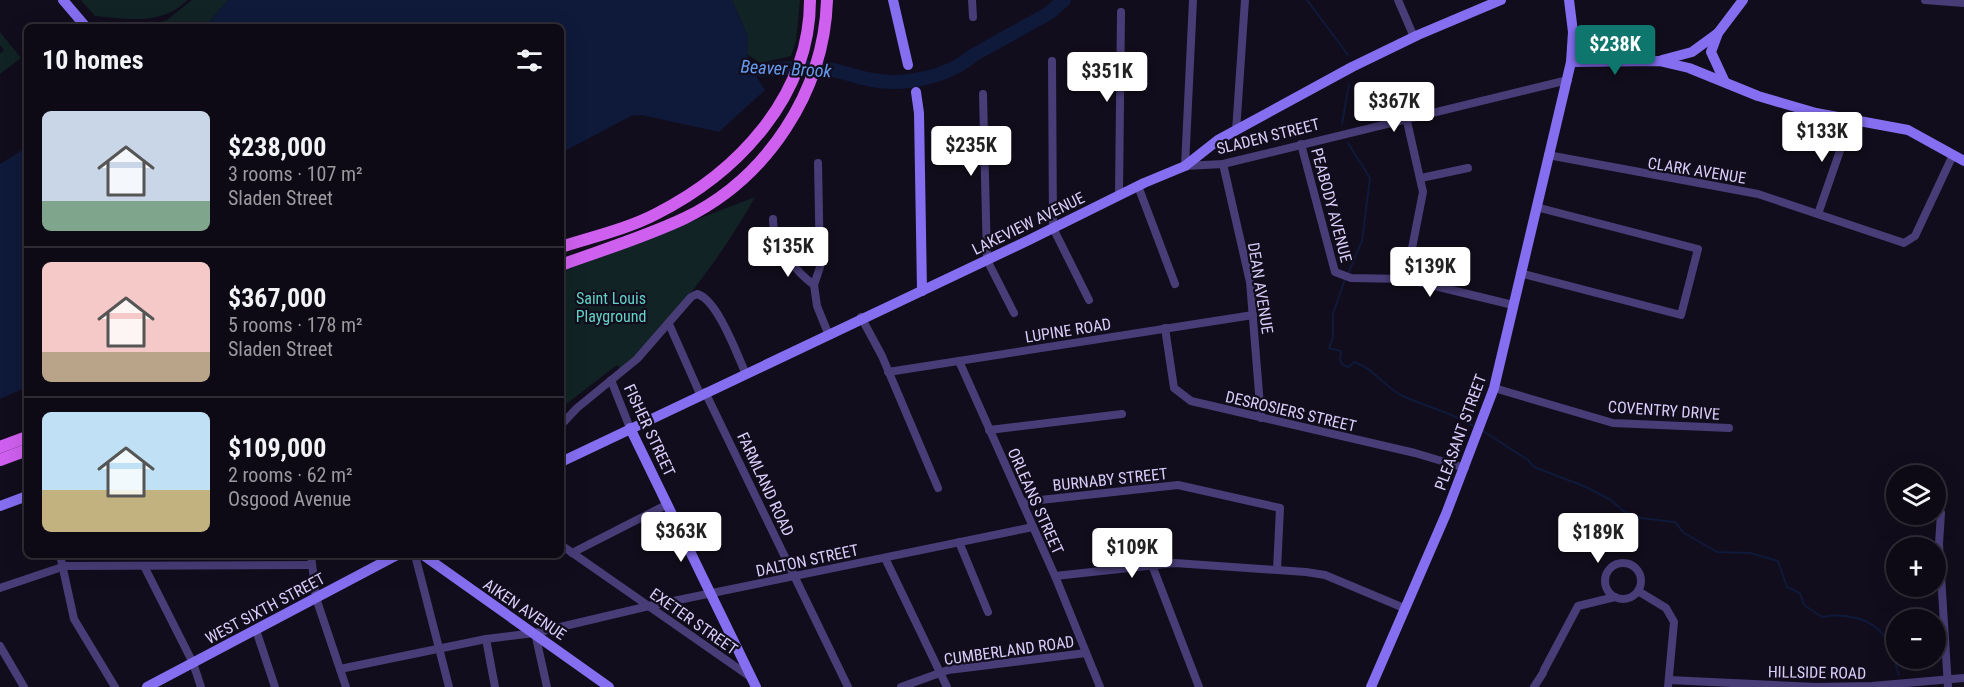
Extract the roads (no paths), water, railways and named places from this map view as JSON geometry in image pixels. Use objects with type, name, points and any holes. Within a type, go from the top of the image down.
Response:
[{"type":"main road","points":[[63,0],[83,24]]},
{"type":"main road","points":[[564,246],[654,215],[711,180],[735,161],[766,126],[792,80],[806,40],[810,0]]},
{"type":"main road","points":[[564,264],[684,218],[723,194],[754,168],[792,120],[810,81],[822,44],[827,0]]},
{"type":"main road","points":[[893,0],[908,65]]},
{"type":"main road","name":"LAKEVIEW AVENUE","points":[[564,461],[861,317],[922,291],[1119,195],[1185,166],[1218,140],[1352,67],[1414,37],[1501,0]]},
{"type":"main road","name":"PLEASANT STREET","points":[[1371,687],[1465,468],[1494,388],[1548,155],[1568,80],[1573,32],[1569,0]]},
{"type":"main road","points":[[1571,62],[1659,61],[1692,52],[1718,33],[1743,0]]},
{"type":"main road","points":[[1718,33],[1711,52],[1724,80]]},
{"type":"main road","points":[[1659,61],[1724,80],[1758,96],[1816,113],[1908,130],[1964,161]]},
{"type":"main road","points":[[916,92],[919,113],[922,291]]},
{"type":"main road","name":"FISHER STREET","points":[[630,428],[754,682]]},
{"type":"main road","points":[[0,447],[24,438]]},
{"type":"main road","points":[[0,460],[24,451]]},
{"type":"main road","points":[[0,506],[24,497]]},
{"type":"main road","name":"WEST SIXTH STREET","points":[[147,687],[391,558]]},
{"type":"main road","name":"AIKEN AVENUE","points":[[427,558],[609,687]]},
{"type":"street","points":[[972,0],[973,17]]},
{"type":"street","points":[[1185,166],[1193,0]]},
{"type":"street","points":[[1236,130],[1245,0]]},
{"type":"street","points":[[1398,0],[1414,37]]},
{"type":"street","points":[[1925,0],[1964,3]]},
{"type":"street","points":[[1119,195],[1121,12]]},
{"type":"street","points":[[1052,61],[1053,228],[1089,300]]},
{"type":"street","name":"SLADEN STREET","points":[[1185,166],[1223,164],[1406,117],[1568,80]]},
{"type":"street","points":[[983,94],[987,260],[1014,313]]},
{"type":"street","points":[[1406,117],[1421,178],[1423,199],[1406,279]]},
{"type":"street","points":[[1818,214],[1851,119]]},
{"type":"street","name":"PEABODY AVENUE","points":[[1301,144],[1335,272],[1347,277],[1406,279],[1513,305]]},
{"type":"street","name":"CLARK AVENUE","points":[[1548,155],[1643,175],[1726,186],[1758,194],[1894,242],[1907,243],[1917,233],[1953,155]]},
{"type":"street","points":[[818,162],[820,267],[814,285],[817,306],[828,333]]},
{"type":"street","name":"DEAN AVENUE","points":[[1223,164],[1248,272],[1262,418]]},
{"type":"street","points":[[1421,178],[1468,168]]},
{"type":"street","points":[[1138,186],[1175,284]]},
{"type":"street","points":[[1520,273],[1681,315],[1698,249],[1536,207]]},
{"type":"street","points":[[773,219],[774,235],[802,277],[814,285]]},
{"type":"street","points":[[564,422],[577,408],[637,359],[691,297],[697,294],[707,299],[746,372]]},
{"type":"street","name":"LUPINE ROAD","points":[[888,372],[1253,315]]},
{"type":"street","points":[[861,317],[888,372],[938,488]]},
{"type":"street","name":"FARMLAND ROAD","points":[[669,324],[848,687]]},
{"type":"street","name":"DESROSIERS STREET","points":[[1166,328],[1174,388],[1204,406],[1423,455],[1465,468]]},
{"type":"street","name":"ORLEANS STREET","points":[[959,361],[1033,527],[1100,687]]},
{"type":"street","name":"FISHER STREET","points":[[611,380],[630,428]]},
{"type":"street","name":"COVENTRY DRIVE","points":[[1494,388],[1612,423],[1729,428]]},
{"type":"street","points":[[990,430],[1122,414]]},
{"type":"street","name":"BURNABY STREET","points":[[1022,502],[1178,485],[1280,508],[1278,570]]},
{"type":"street","points":[[572,553],[668,504]]},
{"type":"street","points":[[1940,525],[1939,544],[1948,683]]},
{"type":"street","name":"DALTON STREET","points":[[340,669],[486,639],[535,633],[649,606],[1033,527]]},
{"type":"street","points":[[959,542],[988,612]]},
{"type":"street","name":"EXETER STREET","points":[[564,547],[754,682]]},
{"type":"street","points":[[60,558],[74,619],[115,687]]},
{"type":"street","points":[[311,558],[316,598],[346,687]]},
{"type":"street","points":[[416,558],[450,687]]},
{"type":"street","points":[[885,558],[947,687]]},
{"type":"street","points":[[1054,576],[1175,563],[1278,570],[1324,575],[1404,608]]},
{"type":"street","points":[[1534,687],[1578,606],[1614,597],[1629,598],[1638,591],[1641,583],[1638,572],[1632,565],[1620,563],[1610,569],[1605,580],[1608,591],[1614,597]]},
{"type":"street","points":[[0,588],[61,567],[311,565]]},
{"type":"street","points":[[1152,565],[1199,687]]},
{"type":"street","points":[[144,566],[194,663],[201,687]]},
{"type":"street","points":[[1638,591],[1666,608],[1674,622],[1668,684]]},
{"type":"street","points":[[256,630],[275,687]]},
{"type":"street","points":[[535,633],[548,687]]},
{"type":"street","points":[[486,639],[495,687]]},
{"type":"street","points":[[0,646],[24,687]]},
{"type":"street","name":"CUMBERLAND ROAD","points":[[901,687],[940,673],[1086,653]]},
{"type":"street","name":"HILLSIDE ROAD","points":[[1668,684],[1872,686],[1948,683],[1964,678]]},
{"type":"water","points":[[228,0],[732,0],[748,37],[747,54],[753,71],[765,90],[719,132],[641,115],[631,116],[564,151],[564,24],[208,24]]},
{"type":"water","points":[[24,149],[24,388],[0,399],[0,164]]},
{"type":"waterway","name":"Beaver Brook","points":[[737,67],[747,69],[819,68],[885,82],[911,81],[951,69],[1049,13],[1064,0]]},
{"type":"waterway","points":[[1307,0],[1348,55]]},
{"type":"waterway","points":[[1342,124],[1349,84]]},
{"type":"waterway","points":[[1348,143],[1370,178],[1362,241],[1348,274]]},
{"type":"waterway","points":[[1345,279],[1333,314],[1333,337],[1329,348],[1341,351],[1340,360],[1343,365],[1349,367],[1354,362],[1361,365],[1401,395],[1457,417],[1475,427]]},
{"type":"waterway","points":[[1483,431],[1528,460],[1534,467],[1586,487],[1611,500],[1623,511],[1641,518],[1675,522],[1684,533],[1717,552],[1750,553],[1778,561],[1787,587],[1800,593],[1804,605],[1822,617],[1848,616],[1874,626],[1886,639],[1899,675]]},
{"type":"park label","name":"Saint Louis Playground","points":[[611,307]]}]
